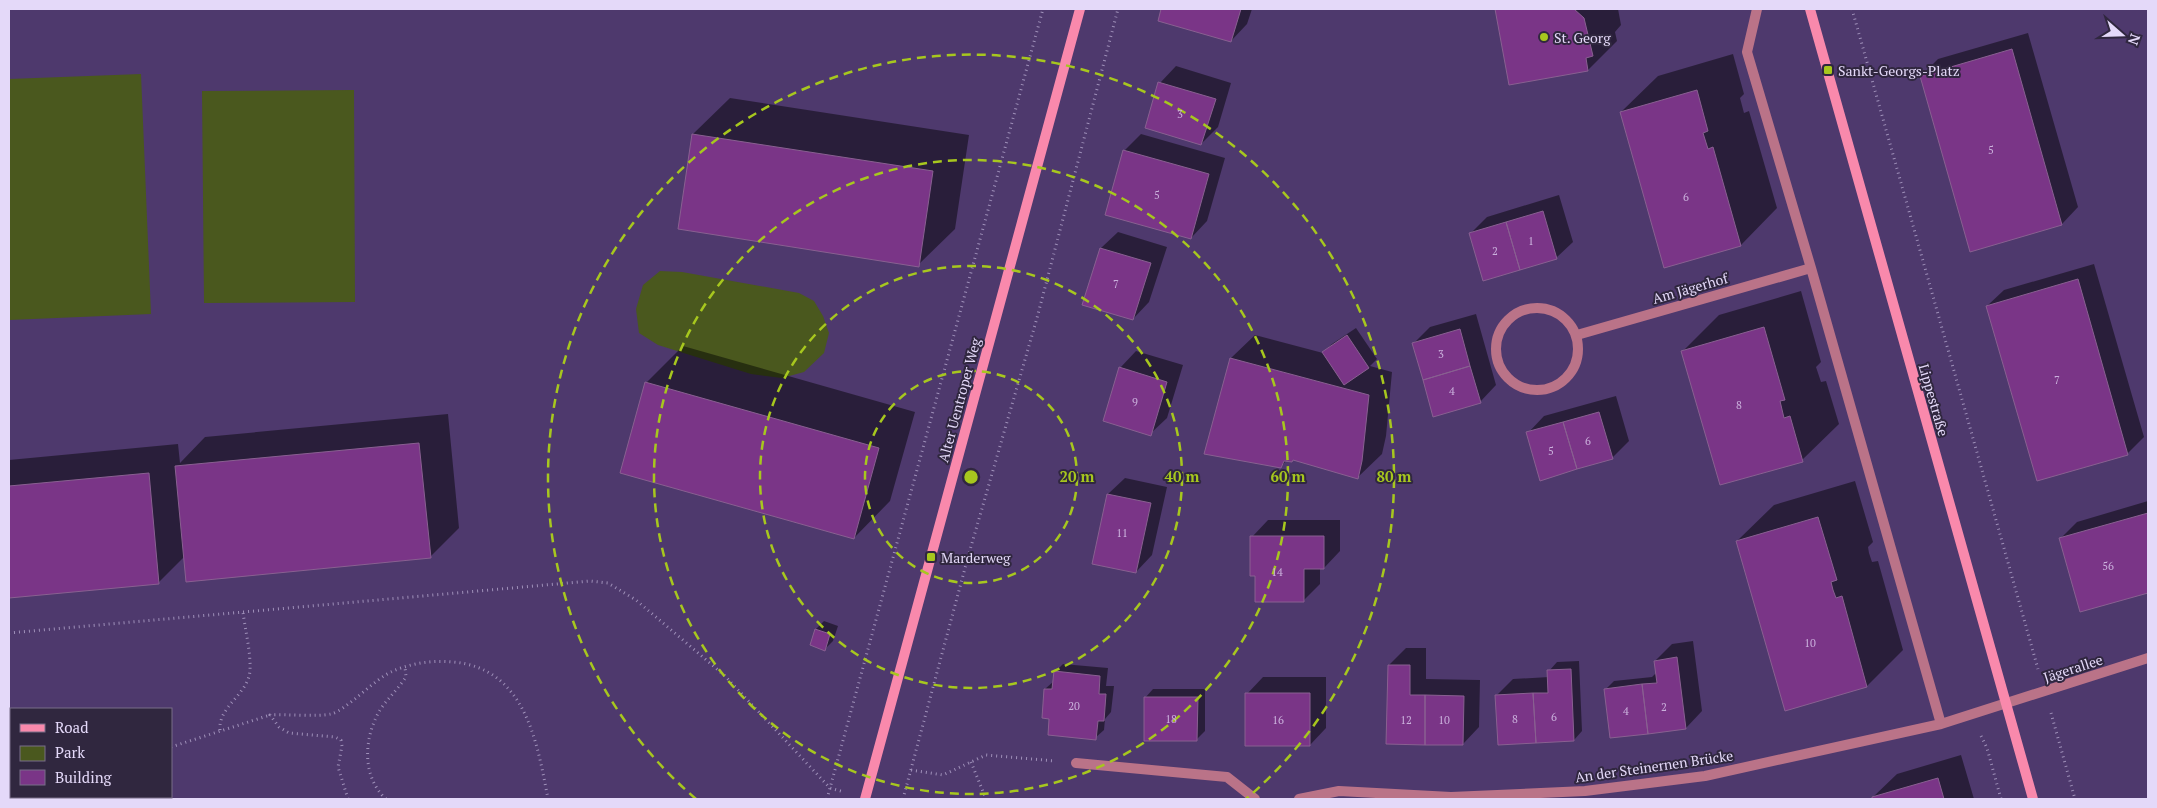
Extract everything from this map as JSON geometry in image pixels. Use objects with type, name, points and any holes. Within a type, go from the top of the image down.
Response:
[{"type":"main road","name":"Alter Uentroper Weg","points":[[865,799],[1080,9]]},
{"type":"main road","name":"Lippestraße","points":[[1810,9],[2033,799]]},
{"type":"street","points":[[1757,9],[1747,52],[1811,268],[1941,724]]},
{"type":"street","name":"Am Jägerhof","points":[[1577,335],[1811,268]]},
{"type":"street","points":[[1538,306],[1556,311],[1569,322],[1577,335],[1578,354],[1575,364],[1564,379],[1547,389],[1524,388],[1512,382],[1505,376],[1496,361],[1495,340],[1503,324],[1516,312],[1538,306]]},
{"type":"street","name":"Jägerallee","points":[[2006,704],[2148,658]]},
{"type":"street","name":"An der Steinernen Brücke","points":[[1299,799],[1339,791],[1450,797],[1585,791],[1705,776],[1941,724],[2006,704]]},
{"type":"street","points":[[1076,762],[1227,777],[1255,799]]},
{"type":"path","points":[[827,799],[1043,9]]},
{"type":"path","points":[[903,799],[968,557],[1038,318],[1118,9]]},
{"type":"path","points":[[1852,9],[2076,799]]},
{"type":"path","points":[[9,633],[590,581],[608,583],[636,600],[724,676],[830,788]]},
{"type":"path","points":[[220,730],[220,722],[223,715],[239,694],[250,670],[243,612]]},
{"type":"path","points":[[172,747],[270,715],[332,714],[348,704],[368,686],[393,671],[405,667],[440,661],[466,663],[485,669],[501,679],[516,698],[529,724],[539,752],[548,799]]},
{"type":"path","points":[[386,799],[376,787],[367,758],[372,727],[380,711],[406,677],[405,667]]},
{"type":"path","points":[[270,715],[279,727],[289,733],[335,737],[341,740],[338,767],[348,799]]},
{"type":"path","points":[[1971,715],[1987,748],[2001,799]]},
{"type":"path","points":[[911,770],[943,775],[986,755],[1076,762]]},
{"type":"path","points":[[971,762],[986,799]]},
{"type":"path","points":[[139,799],[165,799]]},
{"type":"green space","points":[[141,74],[151,314],[9,320],[9,79]]},
{"type":"green space","points":[[354,90],[355,302],[204,303],[202,91]]},
{"type":"green space","points":[[660,271],[682,272],[799,293],[814,301],[823,316],[829,333],[824,353],[804,372],[782,378],[751,374],[658,345],[639,333],[636,309],[643,285]]},
{"type":"building","points":[[1161,9],[1241,9],[1231,42],[1158,21]]},
{"type":"building","name":"St. Georg","points":[[1495,9],[1574,9],[1584,18],[1593,56],[1586,58],[1588,71],[1509,85]]},
{"type":"building","points":[[2012,49],[2062,225],[1970,252],[1920,76]]},
{"type":"building","points":[[1158,82],[1216,99],[1201,145],[1145,128]]},
{"type":"building","points":[[1697,90],[1708,131],[1703,133],[1708,149],[1713,147],[1741,246],[1664,268],[1620,112]]},
{"type":"building","points":[[692,134],[933,171],[919,267],[678,229]]},
{"type":"building","points":[[1123,150],[1209,174],[1191,239],[1105,215]]},
{"type":"building","points":[[1543,211],[1557,259],[1520,270],[1506,222]]},
{"type":"building","points":[[1506,222],[1520,270],[1483,281],[1469,233]]},
{"type":"building","points":[[1100,248],[1151,263],[1133,320],[1082,305]]},
{"type":"building","points":[[2078,279],[2128,455],[2037,481],[1986,306]]},
{"type":"building","points":[[1764,327],[1785,400],[1780,401],[1784,418],[1790,416],[1803,462],[1720,485],[1681,351]]},
{"type":"building","points":[[1460,329],[1470,366],[1423,380],[1412,343]]},
{"type":"building","points":[[1347,335],[1369,368],[1344,385],[1322,352]]},
{"type":"building","points":[[1230,358],[1369,395],[1362,461],[1358,479],[1293,460],[1292,462],[1284,461],[1281,468],[1204,454]]},
{"type":"building","points":[[1470,366],[1481,403],[1433,417],[1423,380]]},
{"type":"building","points":[[1119,367],[1167,382],[1151,436],[1103,421]]},
{"type":"building","points":[[645,382],[879,448],[854,539],[620,473]]},
{"type":"building","points":[[1599,412],[1613,459],[1577,469],[1563,422]]},
{"type":"building","points":[[1563,422],[1577,469],[1540,481],[1526,432]]},
{"type":"building","points":[[419,443],[431,558],[186,582],[175,466]]},
{"type":"building","points":[[149,473],[159,584],[9,598],[9,486]]},
{"type":"building","points":[[1107,494],[1151,503],[1136,573],[1092,564]]},
{"type":"building","points":[[2148,513],[2148,593],[2080,612],[2059,538]]},
{"type":"building","points":[[1818,517],[1837,580],[1831,582],[1833,590],[1836,598],[1842,596],[1867,687],[1785,711],[1736,541]]},
{"type":"building","points":[[1250,536],[1324,536],[1324,569],[1304,569],[1304,602],[1255,602],[1255,576],[1250,576]]},
{"type":"building","points":[[815,629],[830,634],[825,651],[810,645]]},
{"type":"building","points":[[1677,657],[1686,729],[1648,734],[1642,684],[1657,683],[1654,661]]},
{"type":"building","points":[[1388,665],[1410,665],[1410,695],[1425,695],[1425,745],[1386,744]]},
{"type":"building","points":[[1571,669],[1574,741],[1536,743],[1533,693],[1548,693],[1547,670]]},
{"type":"building","points":[[1054,671],[1100,676],[1099,694],[1106,694],[1104,721],[1098,721],[1096,740],[1048,735],[1049,719],[1042,718],[1044,689],[1052,689]]},
{"type":"building","points":[[1642,684],[1648,734],[1610,738],[1604,689]]},
{"type":"building","points":[[1245,693],[1310,693],[1310,746],[1245,746]]},
{"type":"building","points":[[1533,693],[1536,743],[1498,745],[1495,695]]},
{"type":"building","points":[[1425,695],[1464,696],[1463,745],[1425,745]]},
{"type":"building","points":[[1144,697],[1198,697],[1197,741],[1144,741]]},
{"type":"building","points":[[1938,778],[1944,799],[1872,799],[1872,797]]},
{"type":"place","name":"St. Georg","points":[[1544,37]]},
{"type":"place","name":"Sankt-Georgs-Platz","points":[[1828,70]]},
{"type":"place","name":"Marderweg","points":[[931,557]]}]
